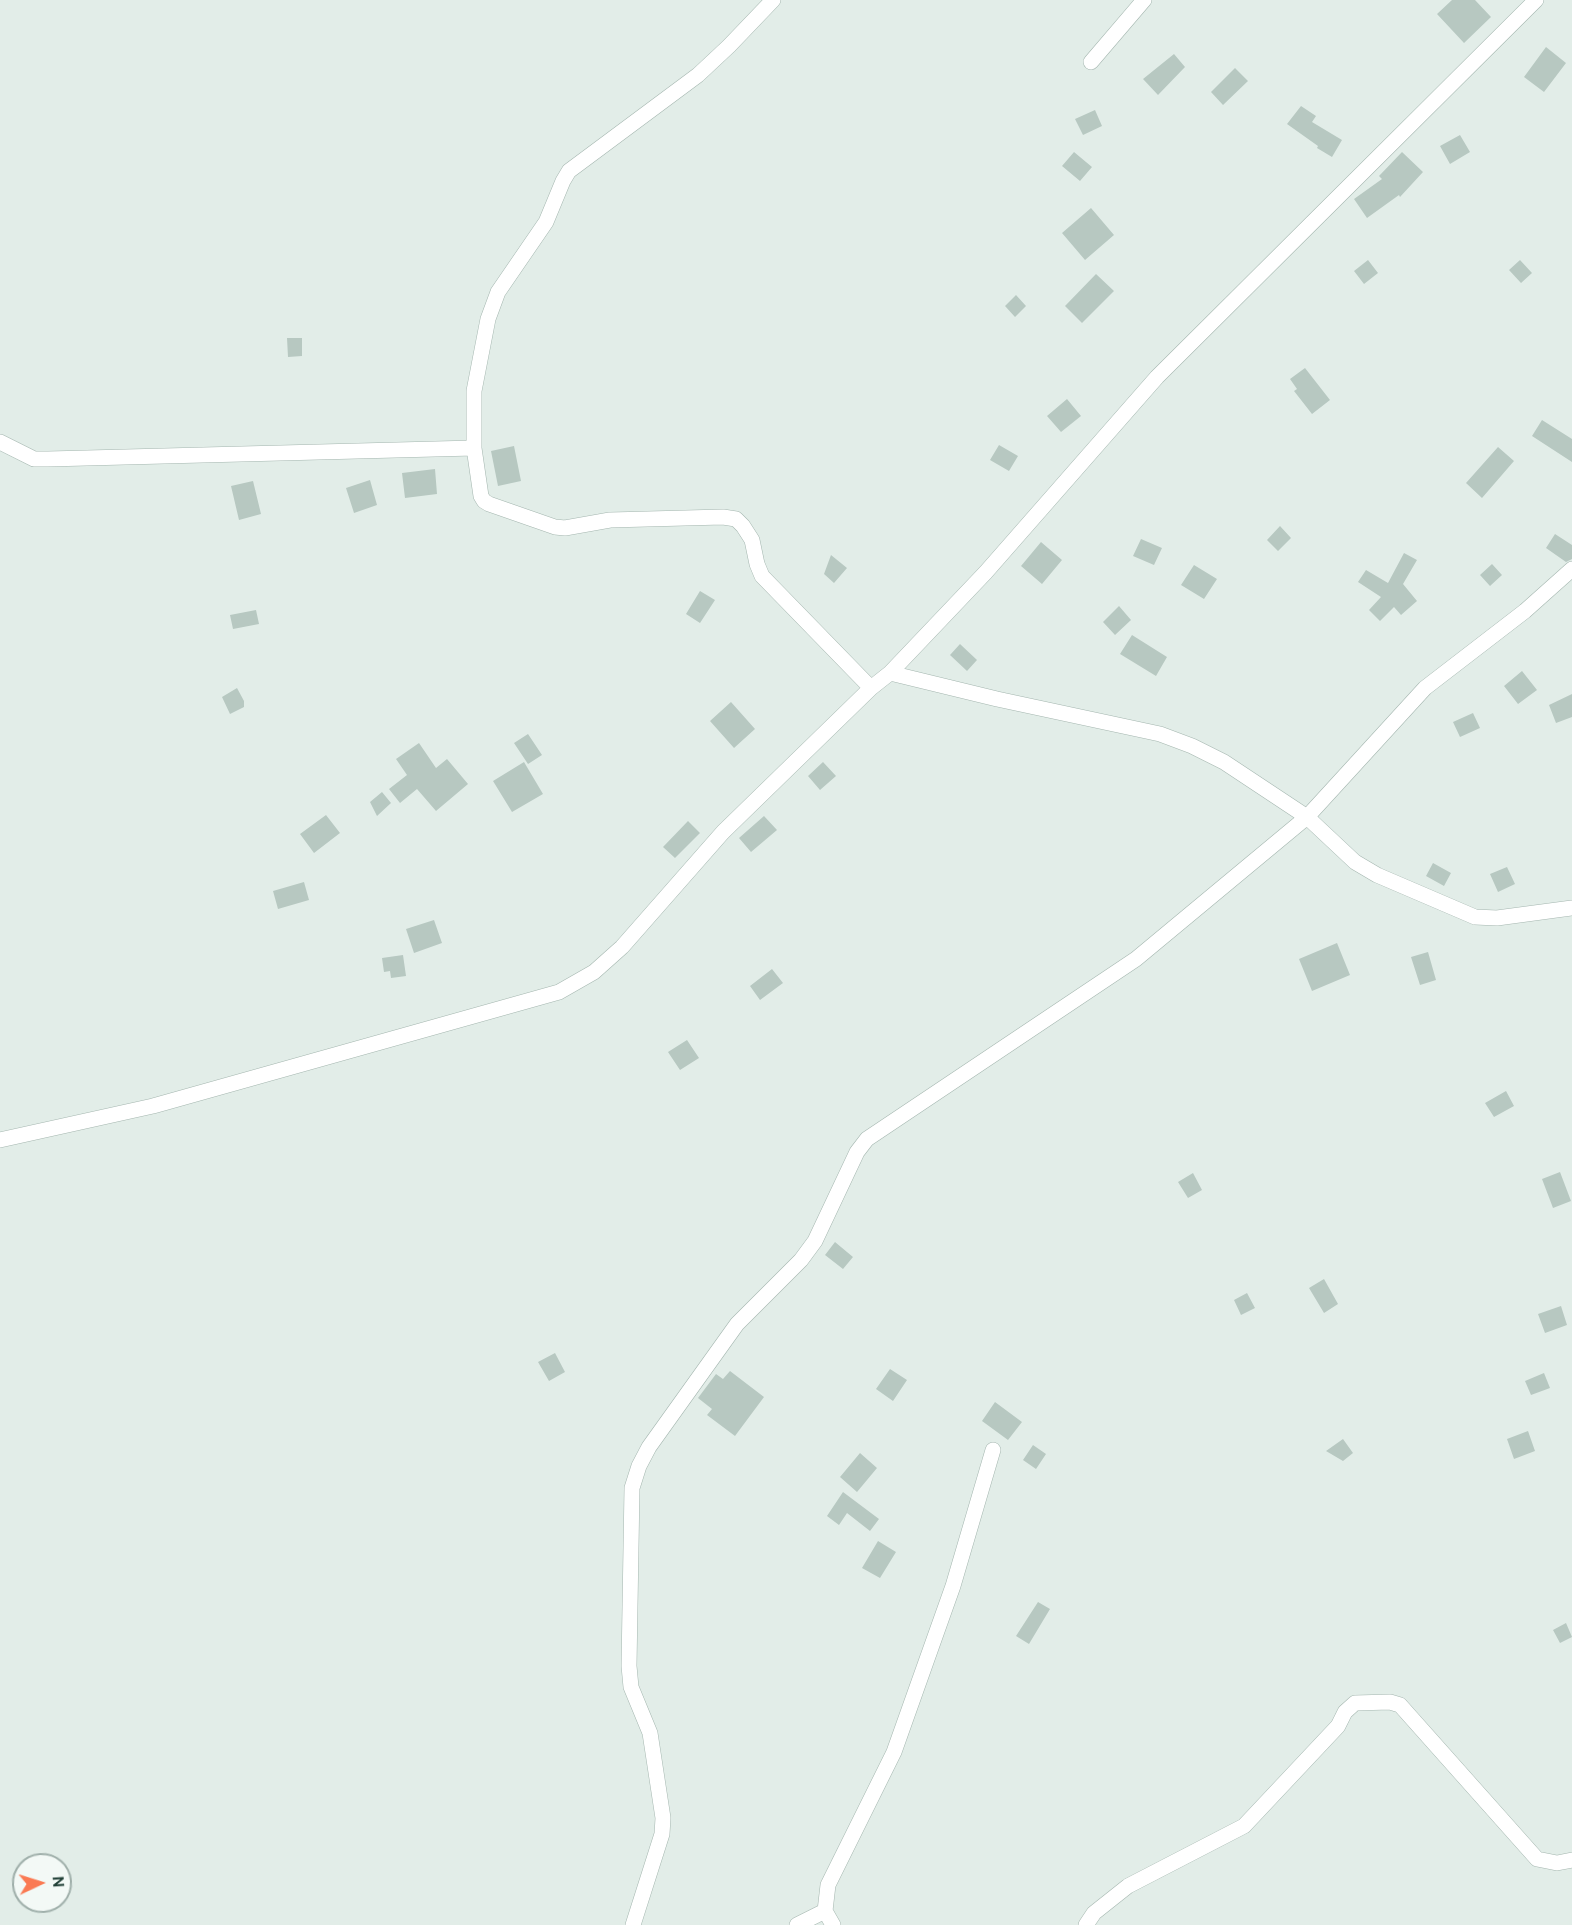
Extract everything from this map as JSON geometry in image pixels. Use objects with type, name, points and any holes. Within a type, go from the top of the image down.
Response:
[{"type":"street","points":[[773,0],[698,75],[569,171],[546,222],[498,292],[488,318],[474,391],[474,448],[483,501],[555,527],[565,528],[610,520],[723,517],[735,519],[743,526],[752,540],[762,576],[871,688]]},
{"type":"street","points":[[1091,62],[1144,0]]},
{"type":"street","points":[[0,1140],[153,1106],[559,992],[594,972],[622,947],[723,832],[871,688],[890,674],[986,572],[1156,377],[1536,0]]},
{"type":"street","points":[[0,442],[34,459],[474,448]]},
{"type":"street","points":[[633,1925],[662,1834],[663,1818],[650,1733],[631,1687],[629,1666],[632,1488],[639,1466],[649,1447],[737,1324],[801,1260],[815,1241],[857,1152],[867,1139],[1136,959],[1307,817],[1425,688],[1525,611],[1572,569]]},
{"type":"street","points":[[890,674],[1160,734],[1192,746],[1224,762],[1307,817],[1355,862],[1377,875],[1475,917],[1497,918],[1572,908]]},
{"type":"street","points":[[833,1925],[825,1911],[828,1886],[894,1752],[953,1587],[993,1450]]},
{"type":"street","points":[[1086,1925],[1094,1913],[1128,1886],[1244,1826],[1338,1726],[1345,1712],[1355,1703],[1390,1702],[1400,1705],[1537,1858],[1557,1863],[1572,1860]]},
{"type":"street","points":[[797,1925],[825,1911]]},
{"type":"building","points":[[1452,0],[1475,0],[1491,17],[1464,43],[1437,14]]},
{"type":"building","points":[[1546,47],[1566,63],[1544,92],[1524,77]]},
{"type":"building","points":[[1174,54],[1185,67],[1158,95],[1143,79]]},
{"type":"building","points":[[1235,68],[1248,81],[1223,105],[1211,92]]},
{"type":"building","points":[[1301,106],[1316,116],[1312,122],[1342,140],[1332,157],[1287,124]]},
{"type":"building","points":[[1095,110],[1102,126],[1083,135],[1075,119]]},
{"type":"building","points":[[1460,135],[1470,152],[1450,164],[1440,146]]},
{"type":"building","points":[[1074,152],[1092,167],[1080,181],[1062,166]]},
{"type":"building","points":[[1402,152],[1423,172],[1400,197],[1399,195],[1367,218],[1354,199],[1382,179],[1379,176]]},
{"type":"building","points":[[1091,208],[1114,235],[1085,260],[1062,233]]},
{"type":"building","points":[[1368,260],[1378,273],[1364,284],[1354,271]]},
{"type":"building","points":[[1520,260],[1532,273],[1521,283],[1509,270]]},
{"type":"building","points":[[1096,274],[1114,291],[1082,323],[1065,306]]},
{"type":"building","points":[[1016,295],[1026,306],[1015,317],[1005,306]]},
{"type":"building","points":[[287,338],[302,338],[302,356],[288,357]]},
{"type":"building","points":[[1305,368],[1330,400],[1312,414],[1294,391],[1297,389],[1290,379]]},
{"type":"building","points":[[1067,399],[1081,416],[1061,432],[1047,416]]},
{"type":"building","points":[[1542,420],[1572,439],[1572,462],[1532,436]]},
{"type":"building","points":[[999,445],[1018,456],[1009,471],[990,460]]},
{"type":"building","points":[[514,446],[521,481],[498,486],[491,451]]},
{"type":"building","points":[[1498,447],[1514,461],[1482,498],[1466,483]]},
{"type":"building","points":[[435,469],[437,494],[405,498],[402,473]]},
{"type":"building","points":[[370,480],[377,505],[354,513],[346,488]]},
{"type":"building","points":[[253,481],[261,514],[239,520],[231,486]]},
{"type":"building","points":[[1280,526],[1291,538],[1278,551],[1267,540]]},
{"type":"building","points":[[1555,534],[1572,545],[1572,559],[1566,562],[1546,548]]},
{"type":"building","points":[[1141,539],[1162,548],[1154,565],[1133,556]]},
{"type":"building","points":[[1041,542],[1062,560],[1042,584],[1021,566]]},
{"type":"building","points":[[1404,553],[1417,560],[1403,584],[1417,601],[1401,615],[1394,607],[1380,621],[1369,610],[1381,597],[1358,582],[1366,570],[1388,583]]},
{"type":"building","points":[[831,555],[847,568],[834,583],[824,574]]},
{"type":"building","points":[[1492,564],[1502,575],[1490,586],[1480,575]]},
{"type":"building","points":[[1194,565],[1217,579],[1204,599],[1181,585]]},
{"type":"building","points":[[700,591],[715,600],[700,623],[686,614]]},
{"type":"building","points":[[1119,606],[1131,620],[1115,635],[1103,622]]},
{"type":"building","points":[[256,610],[259,624],[233,629],[230,615]]},
{"type":"building","points":[[1132,635],[1167,657],[1156,676],[1120,654]]},
{"type":"building","points":[[960,644],[977,660],[967,671],[950,655]]},
{"type":"building","points":[[1522,671],[1537,690],[1518,704],[1504,686]]},
{"type":"building","points":[[237,688],[244,701],[244,707],[230,714],[222,697]]},
{"type":"building","points":[[1572,694],[1572,717],[1556,723],[1549,705]]},
{"type":"building","points":[[731,702],[755,729],[734,748],[710,721]]},
{"type":"building","points":[[1473,713],[1480,728],[1460,737],[1453,722]]},
{"type":"building","points":[[528,734],[542,755],[528,764],[514,743]]},
{"type":"building","points":[[419,743],[436,768],[447,759],[468,784],[436,811],[417,789],[400,803],[389,789],[407,775],[396,759]]},
{"type":"building","points":[[524,762],[543,794],[512,812],[493,781]]},
{"type":"building","points":[[823,762],[836,776],[820,790],[808,776]]},
{"type":"building","points":[[382,792],[391,803],[377,816],[370,802]]},
{"type":"building","points":[[326,815],[340,833],[314,853],[300,834]]},
{"type":"building","points":[[764,816],[777,830],[751,852],[739,838]]},
{"type":"building","points":[[688,821],[700,833],[675,858],[663,847]]},
{"type":"building","points":[[1433,863],[1451,873],[1444,886],[1426,876]]},
{"type":"building","points":[[1507,867],[1515,884],[1498,892],[1490,874]]},
{"type":"building","points":[[304,882],[309,900],[278,909],[273,891]]},
{"type":"building","points":[[434,920],[442,943],[414,953],[406,929]]},
{"type":"building","points":[[1337,943],[1350,975],[1312,991],[1299,959]]},
{"type":"building","points":[[1428,952],[1436,980],[1420,985],[1411,957]]},
{"type":"building","points":[[403,955],[406,976],[391,978],[390,971],[384,972],[382,958]]},
{"type":"building","points":[[772,969],[783,983],[760,1000],[750,986]]},
{"type":"building","points":[[687,1040],[699,1058],[680,1070],[668,1052]]},
{"type":"building","points":[[1506,1091],[1514,1106],[1494,1117],[1485,1103]]},
{"type":"building","points":[[1560,1172],[1571,1201],[1553,1208],[1542,1179]]},
{"type":"building","points":[[1193,1173],[1202,1190],[1188,1198],[1178,1182]]},
{"type":"building","points":[[835,1242],[853,1257],[843,1269],[825,1255]]},
{"type":"building","points":[[1324,1279],[1338,1304],[1324,1313],[1309,1288]]},
{"type":"building","points":[[1247,1293],[1255,1308],[1241,1315],[1234,1300]]},
{"type":"building","points":[[1561,1306],[1567,1325],[1545,1333],[1538,1314]]},
{"type":"building","points":[[555,1353],[565,1372],[549,1381],[538,1362]]},
{"type":"building","points":[[890,1369],[907,1380],[893,1401],[876,1389]]},
{"type":"building","points":[[730,1371],[764,1397],[735,1436],[707,1415],[712,1409],[698,1398],[716,1374],[723,1379]]},
{"type":"building","points":[[1544,1373],[1550,1388],[1531,1395],[1525,1381]]},
{"type":"building","points":[[995,1402],[1022,1422],[1008,1440],[982,1421]]},
{"type":"building","points":[[1528,1431],[1535,1451],[1514,1459],[1507,1439]]},
{"type":"building","points":[[1343,1439],[1353,1453],[1343,1461],[1326,1451]]},
{"type":"building","points":[[1033,1445],[1046,1454],[1036,1469],[1023,1460]]},
{"type":"building","points":[[860,1453],[877,1468],[857,1492],[840,1477]]},
{"type":"building","points":[[843,1492],[879,1519],[870,1531],[847,1513],[839,1525],[827,1516]]},
{"type":"building","points":[[878,1541],[896,1552],[880,1578],[862,1568]]},
{"type":"building","points":[[1038,1602],[1050,1609],[1029,1644],[1016,1636]]},
{"type":"building","points":[[1566,1623],[1572,1637],[1560,1643],[1553,1630]]}]
